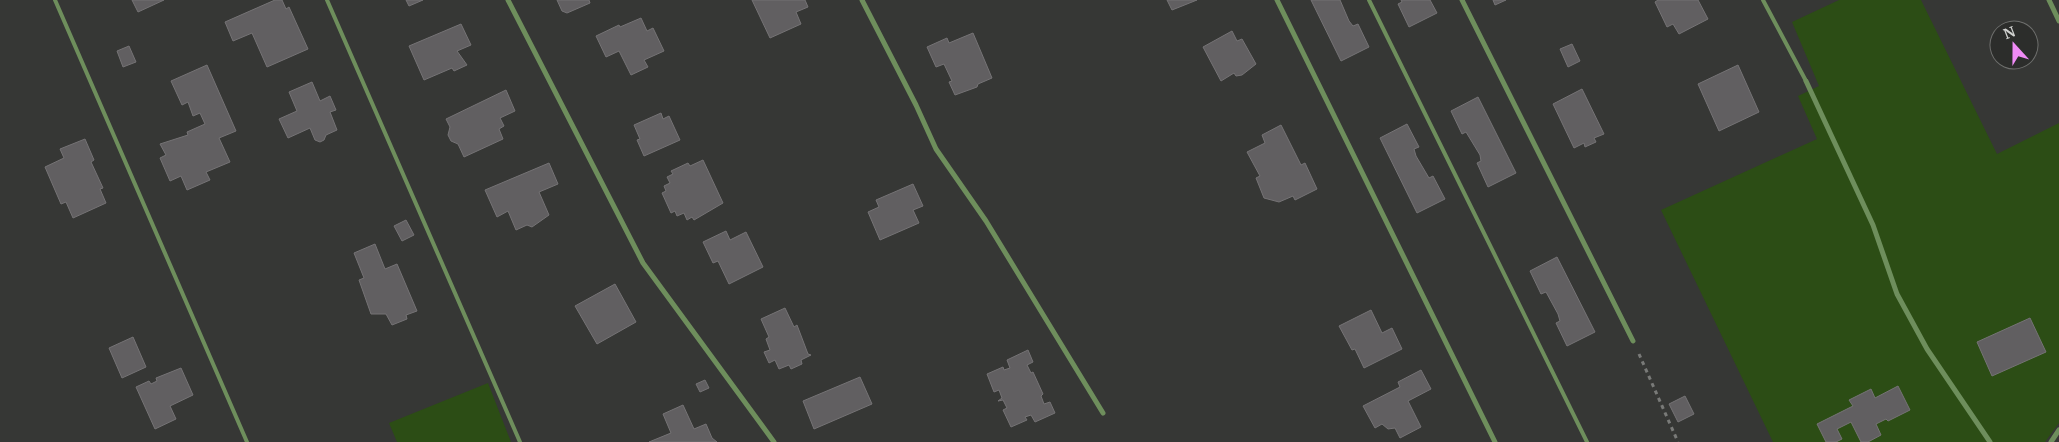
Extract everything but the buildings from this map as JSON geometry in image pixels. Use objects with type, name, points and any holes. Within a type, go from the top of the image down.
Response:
[{"type":"street","points":[[508,0],[643,262],[774,442]]},
{"type":"street","points":[[862,0],[916,105],[936,149],[986,221],[1103,413]]},
{"type":"street","points":[[1277,0],[1495,442]]},
{"type":"street","points":[[1462,0],[1633,341]]},
{"type":"street","points":[[2049,0],[2059,21]]},
{"type":"street","points":[[1806,81],[1873,225],[1897,294],[1927,349],[1990,442]]},
{"type":"street","points":[[2051,442],[2059,430]]},
{"type":"lane","points":[[55,0],[247,442]]},
{"type":"lane","points":[[327,0],[520,442]]},
{"type":"lane","points":[[1369,0],[1587,442]]},
{"type":"lane","points":[[1763,0],[1806,81]]},
{"type":"path","points":[[1633,341],[1678,442]]},
{"type":"green space","points":[[1839,0],[1921,0],[1997,154],[2059,123],[2059,423],[2045,442],[1773,442],[1661,210],[1817,139],[1798,96],[1819,86],[1792,22]]},
{"type":"green space","points":[[488,383],[511,442],[397,442],[389,423]]}]
